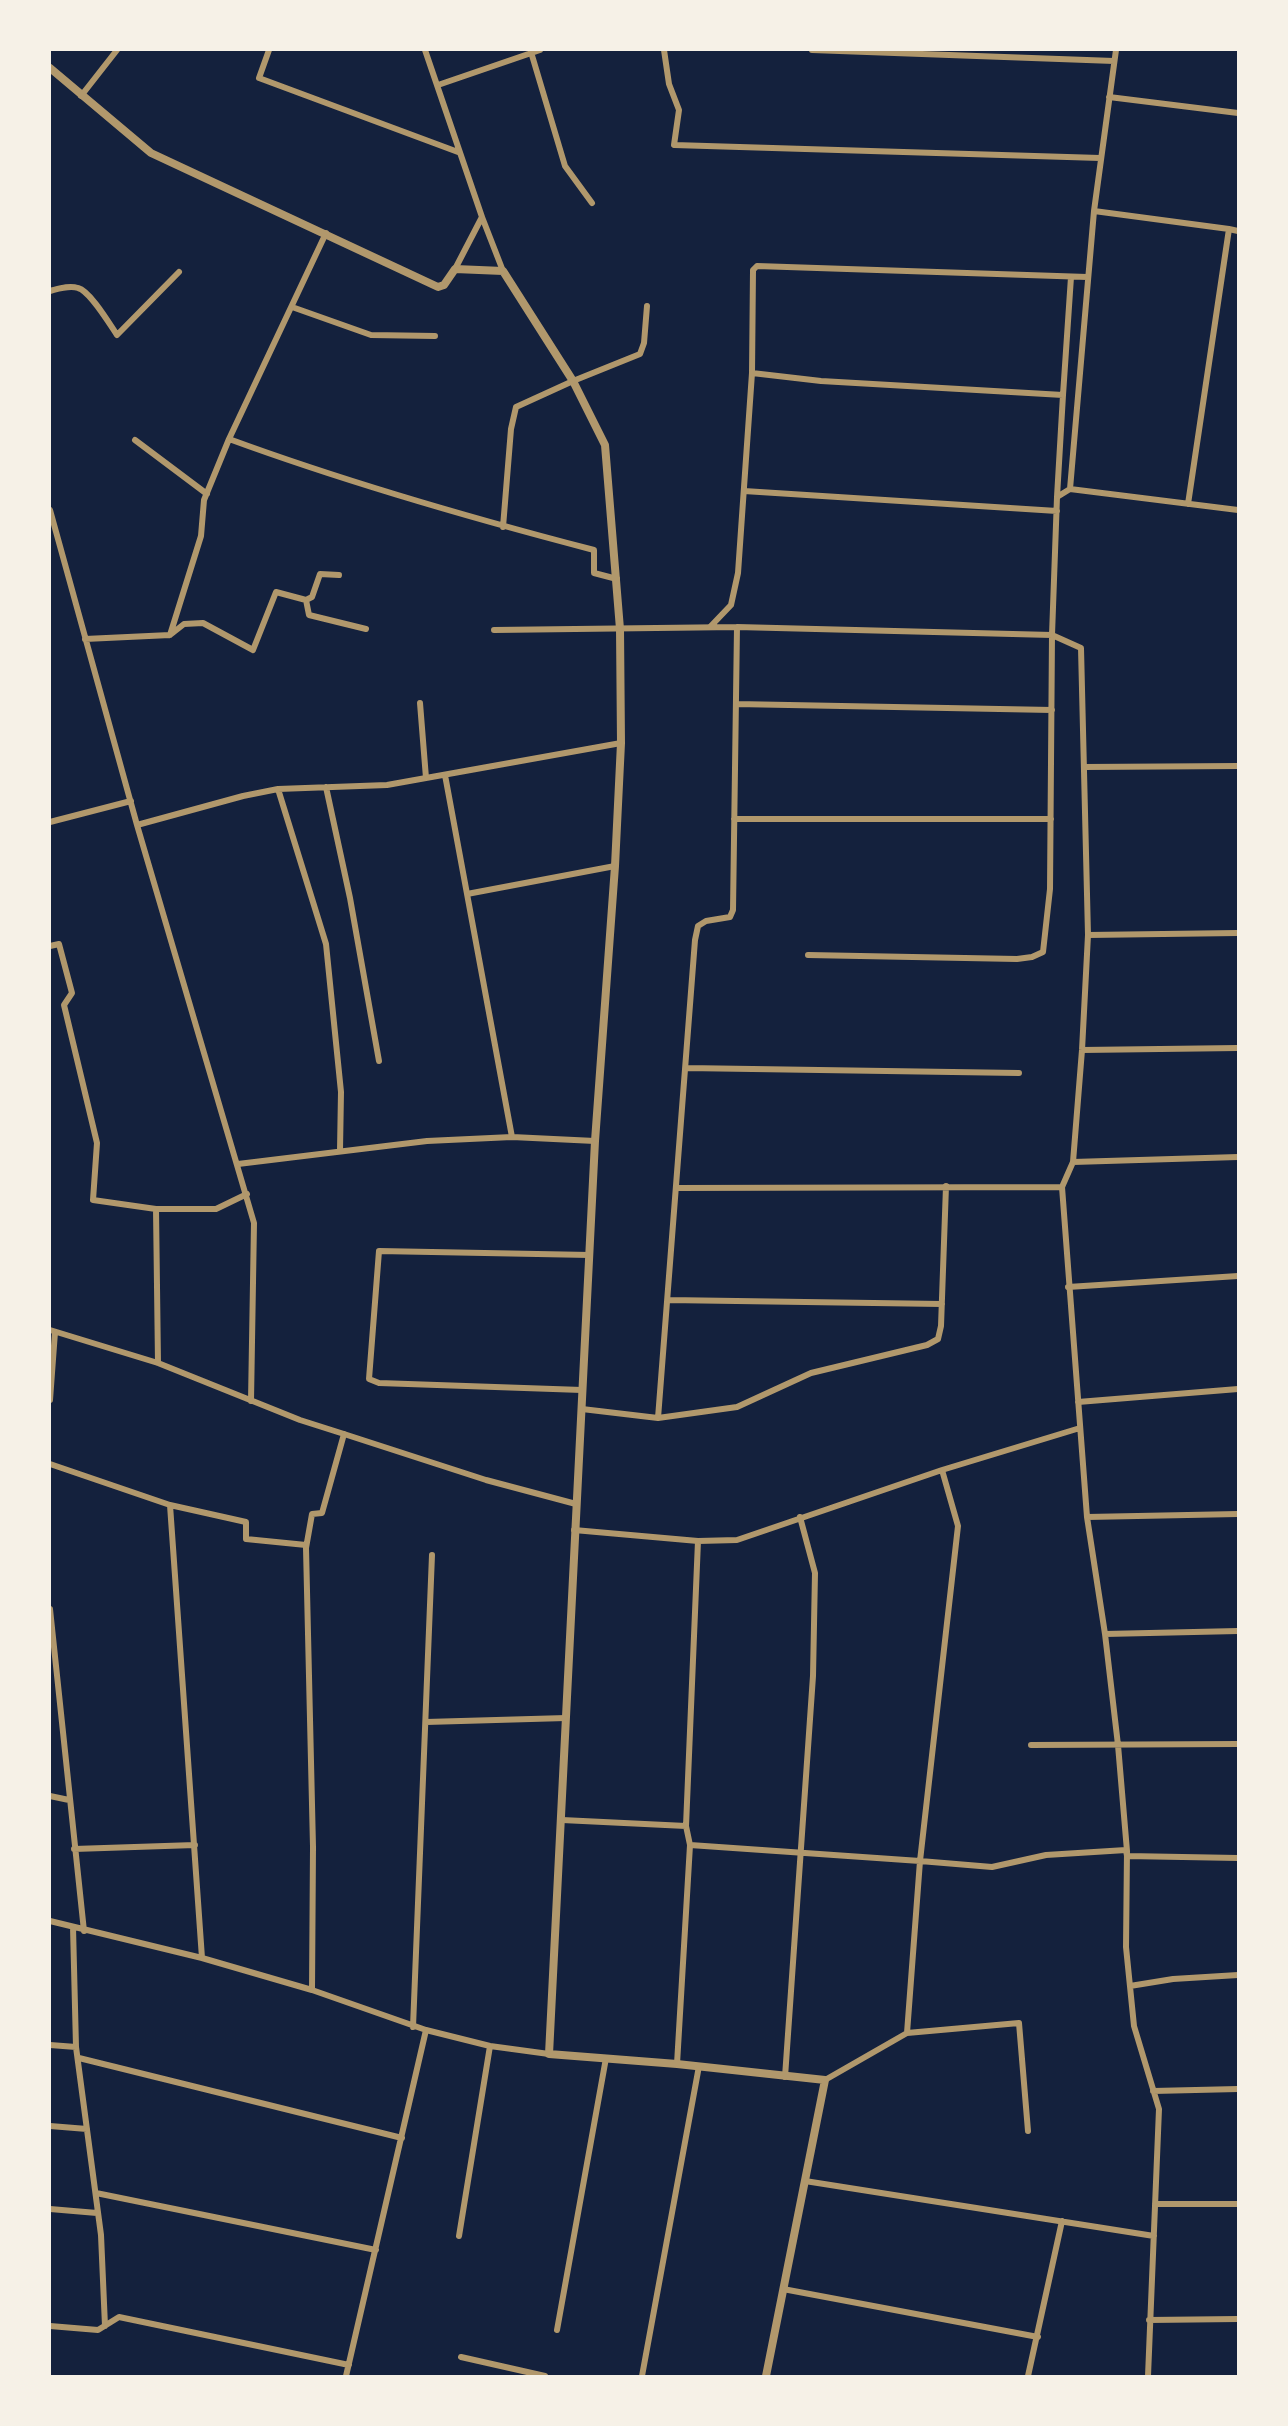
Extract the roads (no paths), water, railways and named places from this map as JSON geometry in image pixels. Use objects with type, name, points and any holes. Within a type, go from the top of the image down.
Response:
[{"type":"street","points":[[81,96],[117,50]]},
{"type":"street","points":[[269,50],[259,78],[458,152]]},
{"type":"street","points":[[426,50],[458,152],[503,271],[573,381],[605,445],[618,579],[621,742],[615,866],[595,1141],[549,2054]]},
{"type":"street","points":[[438,85],[540,50]]},
{"type":"street","points":[[664,50],[669,84],[679,110],[674,145],[1101,158]]},
{"type":"street","points":[[812,50],[1114,61]]},
{"type":"street","points":[[1070,489],[1087,277],[1116,50]]},
{"type":"street","points":[[531,52],[565,166],[592,203]]},
{"type":"street","points":[[50,68],[151,153],[438,287],[444,285],[455,269],[482,217]]},
{"type":"street","points":[[1109,97],[1239,113]]},
{"type":"street","points":[[1094,211],[1239,231]]},
{"type":"street","points":[[1188,504],[1229,230]]},
{"type":"street","points":[[170,636],[201,536],[204,500],[229,439],[326,233]]},
{"type":"street","points":[[710,627],[731,604],[738,573],[752,373],[753,270],[757,266],[1087,277]]},
{"type":"street","points":[[455,269],[503,271]]},
{"type":"street","points":[[50,291],[71,287],[81,288],[88,294],[117,335],[179,272]]},
{"type":"street","points":[[808,955],[1017,959],[1032,957],[1043,952],[1050,890],[1052,635],[1056,511],[1071,276]]},
{"type":"street","points":[[503,526],[511,429],[516,407],[640,354],[644,343],[647,306]]},
{"type":"street","points":[[292,307],[371,335],[435,336]]},
{"type":"street","points":[[752,373],[821,381],[1063,395]]},
{"type":"street","points":[[229,439],[308,468],[503,526],[594,550],[594,573],[618,579]]},
{"type":"street","points":[[135,440],[207,494]]},
{"type":"street","points":[[1057,497],[1070,489],[1239,510]]},
{"type":"street","points":[[744,491],[1056,511]]},
{"type":"street","points":[[50,510],[137,825],[254,1223],[250,1401]]},
{"type":"street","points":[[85,639],[170,636],[184,624],[203,623],[253,650],[276,592],[306,600],[312,597],[320,574],[339,575]]},
{"type":"street","points":[[306,600],[309,615],[366,629]]},
{"type":"street","points":[[658,1418],[695,940],[698,926],[706,921],[730,917],[733,910],[737,627]]},
{"type":"street","points":[[494,630],[737,627],[1052,635],[1081,648],[1088,935],[1073,1162],[1062,1187],[1087,1517],[1105,1634],[1118,1745],[1127,1856],[1126,1947],[1134,2026],[1159,2109],[1148,2376]]},
{"type":"street","points":[[420,704],[426,778]]},
{"type":"street","points":[[736,704],[1052,710]]},
{"type":"street","points":[[137,825],[243,796],[278,789],[387,785],[621,742]]},
{"type":"street","points":[[1084,767],[1239,766]]},
{"type":"street","points":[[445,775],[512,1137]]},
{"type":"street","points":[[326,787],[350,898],[379,1061]]},
{"type":"street","points":[[278,789],[326,944],[341,1092],[340,1150]]},
{"type":"street","points":[[50,822],[131,801]]},
{"type":"street","points":[[734,819],[1051,819]]},
{"type":"street","points":[[467,894],[615,866]]},
{"type":"street","points":[[1088,935],[1239,933]]},
{"type":"street","points":[[50,946],[59,944],[72,993],[64,1005],[97,1143],[93,1200],[156,1209],[216,1209],[247,1194]]},
{"type":"street","points":[[1082,1050],[1239,1048]]},
{"type":"street","points":[[686,1068],[1019,1073]]},
{"type":"street","points":[[238,1164],[427,1141],[512,1137],[595,1141]]},
{"type":"street","points":[[1073,1162],[1239,1157]]},
{"type":"street","points":[[582,1408],[658,1418],[737,1407],[811,1373],[927,1345],[938,1339],[942,1304],[946,1186]]},
{"type":"street","points":[[677,1188],[1062,1187]]},
{"type":"street","points":[[156,1209],[158,1363]]},
{"type":"street","points":[[582,1390],[379,1383],[369,1378],[379,1251],[590,1255]]},
{"type":"street","points":[[1068,1287],[1239,1276]]},
{"type":"street","points":[[668,1300],[942,1304]]},
{"type":"street","points":[[50,1400],[52,1331],[158,1363],[250,1401],[344,1434],[486,1480],[576,1504]]},
{"type":"street","points":[[1078,1401],[1239,1389]]},
{"type":"street","points":[[574,1530],[698,1541],[737,1540],[942,1470],[1080,1428]]},
{"type":"street","points":[[312,1990],[313,1847],[306,1545],[312,1514],[322,1513],[344,1434]]},
{"type":"street","points":[[50,1464],[170,1505],[246,1522],[246,1539],[306,1545]]},
{"type":"street","points":[[907,2033],[920,1861],[957,1526],[942,1470]]},
{"type":"street","points":[[170,1505],[202,1958]]},
{"type":"street","points":[[1087,1517],[1239,1514]]},
{"type":"street","points":[[785,2077],[813,1676],[815,1573],[800,1517]]},
{"type":"street","points":[[677,2064],[690,1845],[686,1826],[698,1541]]},
{"type":"street","points":[[413,2027],[432,1555]]},
{"type":"street","points":[[50,1609],[84,1930]]},
{"type":"street","points":[[1105,1634],[1239,1631]]},
{"type":"street","points":[[426,1722],[566,1718]]},
{"type":"street","points":[[1031,1745],[1239,1744]]},
{"type":"street","points":[[50,1796],[69,1800]]},
{"type":"street","points":[[562,1820],[686,1826]]},
{"type":"street","points":[[74,1849],[195,1845]]},
{"type":"street","points":[[690,1845],[992,1867],[1046,1855],[1126,1850],[1127,1856]]},
{"type":"street","points":[[1127,1856],[1239,1858]]},
{"type":"street","points":[[50,1921],[202,1958],[312,1990],[413,2027],[490,2046],[549,2054],[699,2066],[825,2080],[907,2033],[1019,2023],[1028,2131]]},
{"type":"street","points":[[74,1927],[76,2047],[101,2235],[105,2326]]},
{"type":"street","points":[[1130,1986],[1173,1979],[1239,1975]]},
{"type":"street","points":[[346,2376],[426,2030]]},
{"type":"street","points":[[50,2045],[76,2047]]},
{"type":"street","points":[[459,2236],[490,2046]]},
{"type":"street","points":[[79,2058],[402,2138]]},
{"type":"street","points":[[557,2330],[606,2058]]},
{"type":"street","points":[[642,2376],[699,2066]]},
{"type":"street","points":[[766,2376],[825,2080]]},
{"type":"street","points":[[1154,2091],[1239,2089]]},
{"type":"street","points":[[50,2126],[87,2129]]},
{"type":"street","points":[[805,2181],[1154,2236]]},
{"type":"street","points":[[96,2193],[376,2250]]},
{"type":"street","points":[[1155,2204],[1239,2204]]},
{"type":"street","points":[[50,2209],[97,2213]]},
{"type":"street","points":[[1028,2376],[1062,2221]]},
{"type":"street","points":[[783,2289],[1038,2337]]},
{"type":"street","points":[[50,2326],[98,2330],[119,2317],[349,2365]]},
{"type":"street","points":[[1149,2320],[1239,2319]]},
{"type":"street","points":[[461,2357],[545,2376]]}]
